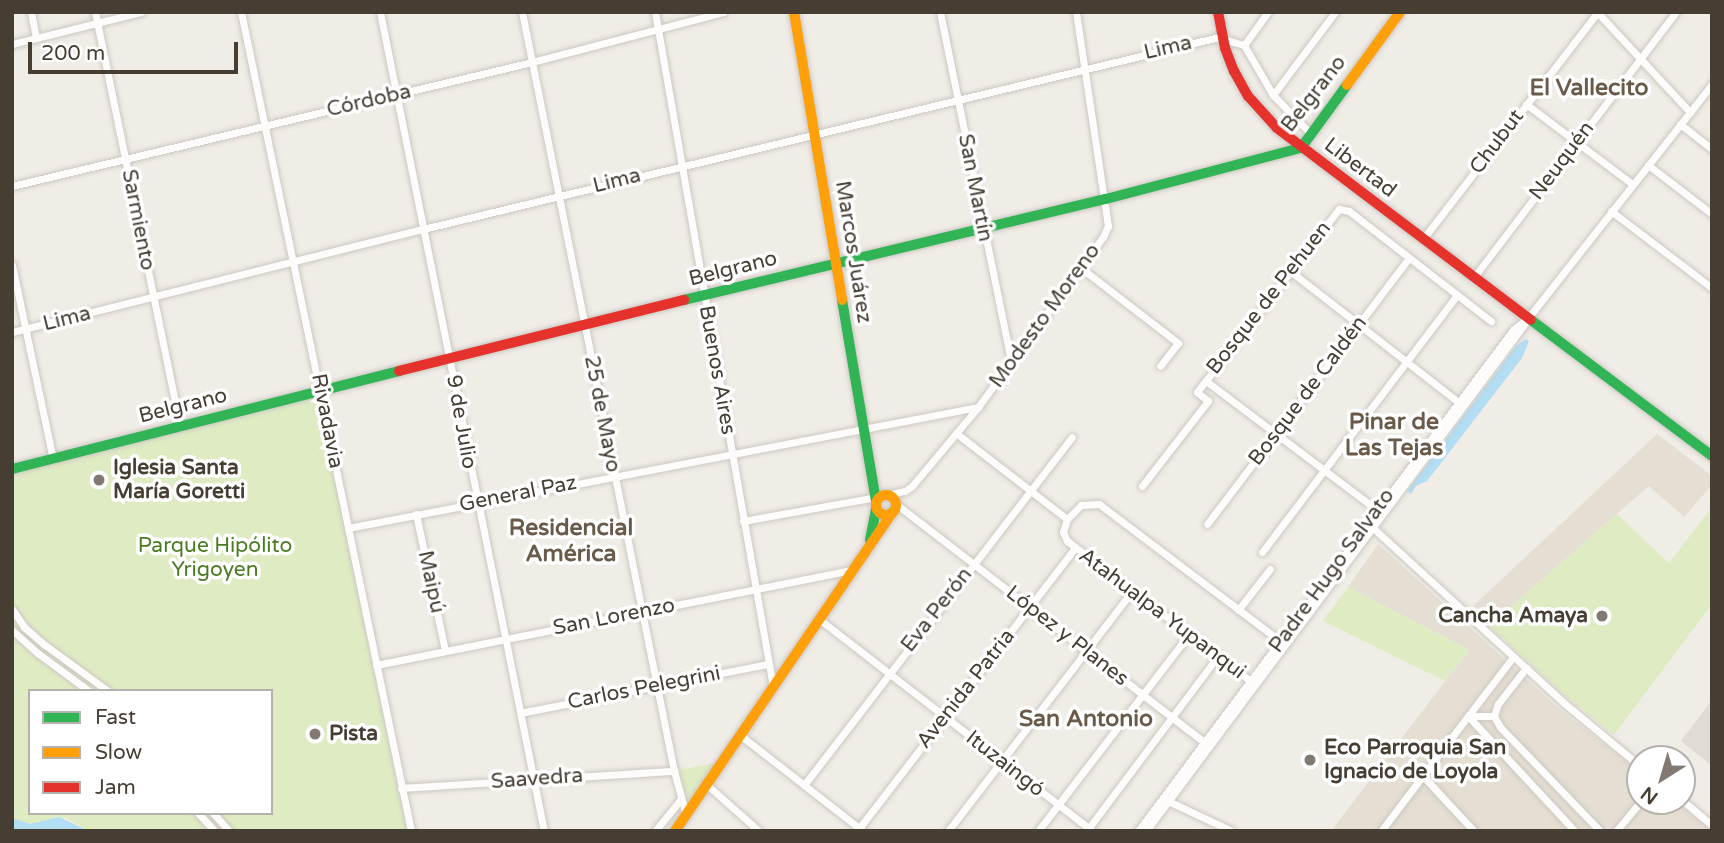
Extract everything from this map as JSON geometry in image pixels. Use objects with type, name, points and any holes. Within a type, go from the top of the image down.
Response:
[{"type":"main road","name":"Marcos Juárez","points":[[675,831],[869,545],[884,502],[864,428],[794,12]]},
{"type":"main road","name":"Libertad","points":[[1219,12],[1230,63],[1248,96],[1264,116],[1301,148],[1712,456]]},
{"type":"main road","name":"Belgrano","points":[[12,469],[584,324],[1106,199],[1301,148],[1400,12]]},
{"type":"main road","name":"Marcos Juárez","points":[[869,545],[884,502]]},
{"type":"street","points":[[31,12],[36,38]]},
{"type":"street","name":"Sarmiento","points":[[95,12],[180,427]]},
{"type":"street","points":[[12,44],[141,12]]},
{"type":"street","name":"Rivadavia","points":[[241,12],[411,831]]},
{"type":"street","name":"9 de Julio","points":[[380,12],[450,360],[475,501],[506,638],[544,831]]},
{"type":"street","name":"25 de Mayo","points":[[522,12],[685,815]]},
{"type":"street","name":"Buenos Aires","points":[[654,12],[773,687]]},
{"type":"street","name":"Córdoba","points":[[12,186],[532,62],[724,12]]},
{"type":"street","name":"San Martín","points":[[940,12],[1011,362]]},
{"type":"street","name":"Modesto Moreno","points":[[743,521],[884,502],[912,486],[978,407],[1081,268],[1108,226],[1076,12]]},
{"type":"street","points":[[1244,45],[1268,12]]},
{"type":"street","points":[[1273,95],[1335,12]]},
{"type":"street","points":[[1598,12],[1690,111]]},
{"type":"street","name":"Chubut","points":[[1423,239],[1598,12]]},
{"type":"street","name":"Neuquén","points":[[1474,277],[1676,12]]},
{"type":"street","points":[[1223,37],[1244,45],[1273,95],[1311,134]]},
{"type":"street","name":"Lima","points":[[12,332],[1084,67],[1223,37]]},
{"type":"street","name":"Padre Hugo Salvato","points":[[1372,526],[1376,509],[1519,335],[1528,318],[1712,84]]},
{"type":"street","points":[[1526,104],[1632,184]]},
{"type":"street","points":[[1680,124],[1712,149]]},
{"type":"street","points":[[1648,164],[1712,214]]},
{"type":"street","name":"Bosque de Pehuen","points":[[1142,486],[1208,401],[1198,392],[1339,209],[1349,211],[1409,258]]},
{"type":"street","points":[[1611,211],[1712,288]]},
{"type":"street","points":[[1409,258],[1491,321]]},
{"type":"street","name":"Bosque de Caldén","points":[[1207,524],[1409,258]]},
{"type":"street","points":[[12,265],[52,459]]},
{"type":"street","points":[[1081,268],[1178,343],[1160,366]]},
{"type":"street","points":[[1290,271],[1461,404]]},
{"type":"street","points":[[1262,552],[1457,295]]},
{"type":"street","name":"Padre Hugo Salvato","points":[[1138,831],[1166,799],[1284,644],[1513,330],[1528,318]]},
{"type":"street","points":[[1206,381],[1376,509]]},
{"type":"street","points":[[1208,401],[1219,392]]},
{"type":"street","name":"General Paz","points":[[348,528],[475,501],[978,407]]},
{"type":"street","points":[[956,433],[1067,519],[1081,505],[1099,504],[1284,644]]},
{"type":"street","name":"Eva Perón","points":[[804,785],[1072,437]]},
{"type":"street","name":"López y Planes","points":[[884,502],[974,564],[1205,743]]},
{"type":"street","name":"Maipú","points":[[416,514],[445,650]]},
{"type":"street","name":"Atahualpa Yupanqui","points":[[1067,519],[1063,532],[1067,541],[1254,684]]},
{"type":"street","points":[[1372,526],[1513,657],[1626,754]]},
{"type":"street","name":"Avenida Patria","points":[[860,830],[1075,548]]},
{"type":"street","name":"San Lorenzo","points":[[376,665],[853,569]]},
{"type":"street","points":[[1238,610],[1270,569]]},
{"type":"street","points":[[947,831],[1132,591]]},
{"type":"street","points":[[14,615],[45,645],[105,689]]},
{"type":"street","name":"Ituzaingó","points":[[819,619],[1089,830]]},
{"type":"street","points":[[12,630],[38,654],[86,689]]},
{"type":"street","points":[[1038,831],[1188,634]]},
{"type":"street","points":[[1089,830],[1218,656]]},
{"type":"street","points":[[1381,831],[1513,657]]},
{"type":"street","name":"Carlos Pelegrini","points":[[520,713],[768,664]]},
{"type":"street","points":[[1526,668],[1498,704],[1494,716],[1500,727],[1600,831]]},
{"type":"street","name":"Padre Hugo Salvato","points":[[1146,831],[1205,743],[1254,684]]},
{"type":"street","points":[[1468,716],[1494,716]]},
{"type":"street","points":[[1468,716],[1575,831]]},
{"type":"street","points":[[740,735],[860,830]]},
{"type":"street","name":"Saavedra","points":[[401,788],[674,771]]},
{"type":"street","points":[[1423,776],[1474,831]]},
{"type":"street","points":[[706,784],[759,831]]},
{"type":"street","points":[[655,831],[681,799]]},
{"type":"street","points":[[1166,799],[1231,831]]},
{"type":"street","points":[[1696,812],[1712,825]]},
{"type":"street","points":[[200,815],[215,831]]},
{"type":"street","points":[[215,815],[229,831]]},
{"type":"street","points":[[1616,831],[1629,815]]},
{"type":"shaded area","points":[[1657,434],[1712,476],[1712,485],[1684,517],[1649,486],[1489,626],[1470,609]]},
{"type":"shaded area","points":[[1378,544],[1558,708],[1626,761],[1626,815],[1692,815],[1711,831],[1331,831],[1469,650],[1348,587]]},
{"type":"shaded area","points":[[1712,700],[1712,766],[1696,753],[1696,745],[1686,745],[1681,741]]},
{"type":"green space","name":"Parque Hipólito Yrigoyen","points":[[315,398],[320,409],[407,831],[89,831],[66,818],[30,824],[12,818],[12,474]]},
{"type":"green space","name":"Cancha Amaya","points":[[1712,507],[1712,604],[1614,735],[1568,698],[1489,626],[1617,514],[1669,563]]},
{"type":"green space","points":[[1348,587],[1469,650],[1445,681],[1323,621]]},
{"type":"green space","points":[[715,763],[690,799],[685,800],[678,770]]},
{"type":"water","points":[[1526,339],[1529,341],[1522,358],[1427,481],[1416,486],[1411,494],[1407,491],[1516,346]]},
{"type":"water","points":[[59,817],[89,831],[12,831],[12,818],[30,824]]},
{"type":"traffic: fast","points":[[684,300],[1106,199],[1301,148],[1347,85]]},
{"type":"traffic: fast","points":[[842,300],[876,502]]},
{"type":"traffic: fast","points":[[1531,320],[1712,456]]},
{"type":"traffic: fast","points":[[12,469],[399,371]]},
{"type":"traffic: fast","points":[[870,540],[876,509]]},
{"type":"traffic: slow","points":[[794,12],[842,300]]},
{"type":"traffic: slow","points":[[1347,85],[1400,12]]},
{"type":"traffic: slow","points":[[886,495],[893,498],[896,505],[893,512],[886,515],[879,512],[876,505],[879,498],[886,495]]},
{"type":"traffic: slow","points":[[675,831],[893,512]]},
{"type":"traffic: jam","points":[[1218,12],[1225,48],[1234,71],[1248,96],[1277,128],[1531,320]]},
{"type":"traffic: jam","points":[[399,371],[684,300]]},
{"type":"place","name":"Iglesia Santa María Goretti","points":[[99,480]]},
{"type":"place","name":"Cancha Amaya","points":[[1602,616]]},
{"type":"place","name":"Pista","points":[[315,734]]},
{"type":"place","name":"Eco Parroquia San Ignacio de Loyola","points":[[1310,760]]},
{"type":"district","name":"El Vallecito","points":[[1589,88]]},
{"type":"district","name":"Pinar de Las Tejas","points":[[1394,435]]},
{"type":"district","name":"Residencial América","points":[[571,541]]},
{"type":"district","name":"San Antonio","points":[[1086,719]]}]
